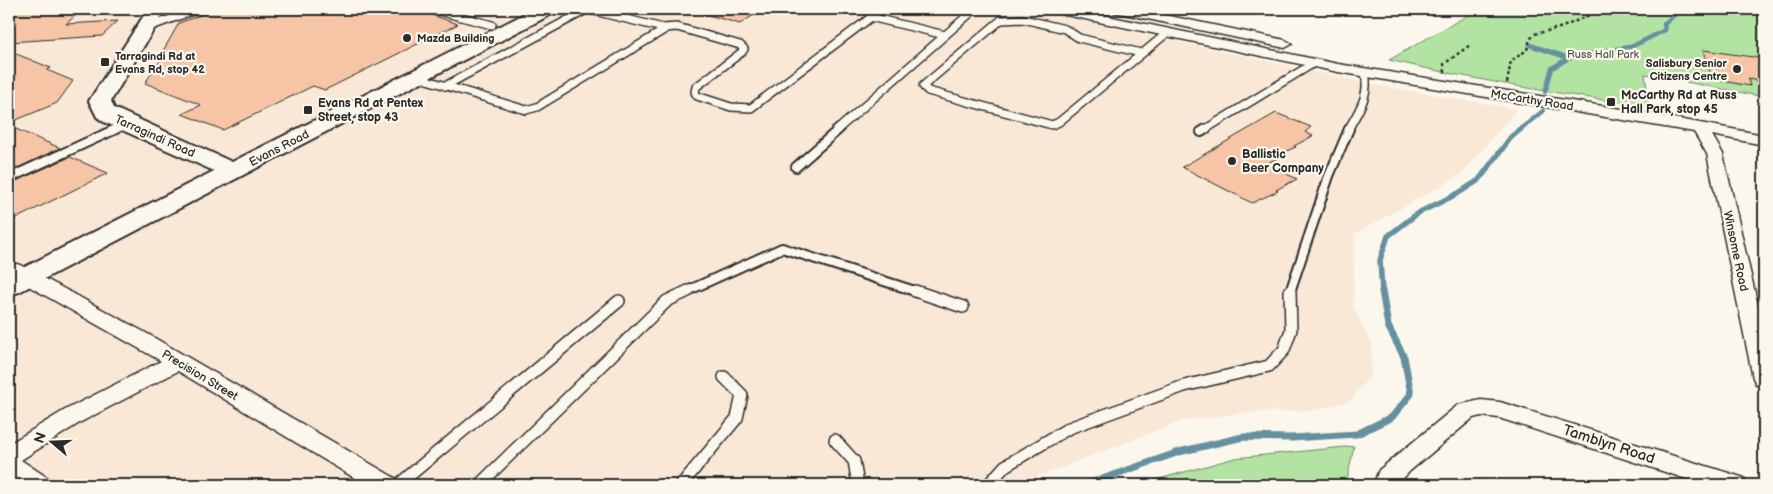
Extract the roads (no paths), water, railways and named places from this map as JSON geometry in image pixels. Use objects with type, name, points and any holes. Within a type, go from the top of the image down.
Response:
[{"type":"main road","name":"Tarragindi Road","points":[[157,9],[100,101],[105,112],[226,167]]},
{"type":"main road","name":"Evans Road","points":[[14,276],[226,167],[523,9]]},
{"type":"main road","name":"Evans Road","points":[[226,167],[417,76],[548,9]]},
{"type":"street","name":"McCarthy Road","points":[[1056,9],[1314,63],[1764,140]]},
{"type":"street","name":"McCarthy Road","points":[[1119,9],[1304,48],[1356,63],[1365,72]]},
{"type":"street","name":"Winsome Road","points":[[1700,128],[1715,154],[1764,378]]},
{"type":"street","name":"Precision Street","points":[[14,276],[139,338],[386,485]]},
{"type":"street","points":[[9,456],[73,416],[178,362]]},
{"type":"street","name":"Tamblyn Road","points":[[1385,485],[1388,477],[1402,464],[1466,411],[1481,408],[1500,410],[1522,416],[1735,485]]},
{"type":"street","points":[[9,464],[39,485]]},
{"type":"lane","points":[[146,28],[198,9]]},
{"type":"lane","points":[[431,9],[492,25]]},
{"type":"lane","points":[[446,86],[587,9],[663,28],[677,27],[740,45],[744,48],[742,52],[696,87],[694,92],[697,96],[740,109],[751,108],[882,9]]},
{"type":"lane","points":[[796,167],[974,9]]},
{"type":"lane","points":[[870,17],[945,35]]},
{"type":"lane","points":[[1141,53],[1079,38],[1065,29],[1023,19],[1009,18],[1001,20],[923,86],[928,91],[1052,125],[1059,122],[1167,33]]},
{"type":"lane","points":[[417,76],[526,110],[537,107],[661,33],[664,30],[663,28]]},
{"type":"lane","points":[[1201,132],[1314,63]]},
{"type":"lane","points":[[988,485],[1006,466],[1069,428],[1184,386],[1270,366],[1284,350],[1291,330],[1290,288],[1329,176],[1345,137],[1365,98],[1368,85],[1365,72]]},
{"type":"lane","points":[[9,178],[128,124]]},
{"type":"lane","points":[[479,485],[667,300],[782,248],[963,307]]},
{"type":"lane","points":[[398,485],[619,302]]},
{"type":"lane","points":[[681,485],[738,418],[742,396],[724,377]]},
{"type":"lane","points":[[835,440],[854,462],[858,485]]},
{"type":"waterway","points":[[1569,58],[1633,46],[1665,30],[1664,24],[1681,9]]},
{"type":"waterway","points":[[1530,45],[1569,58]]},
{"type":"waterway","points":[[1545,92],[1552,68],[1569,58]]},
{"type":"waterway","points":[[1519,130],[1543,111]]},
{"type":"waterway","points":[[1382,292],[1380,260],[1388,236],[1418,213],[1457,194],[1479,180],[1511,137],[1521,129]]},
{"type":"waterway","points":[[1085,485],[1179,452],[1243,437],[1292,438],[1357,434],[1392,417],[1411,394],[1404,357],[1388,326],[1382,291]]},
{"type":"place","name":"Mazda Building","points":[[407,38]]},
{"type":"place","name":"Tarragindi Rd at Evans Rd, stop 42","points":[[105,62]]},
{"type":"place","name":"Salisbury Senior Citizens Centre","points":[[1737,69]]},
{"type":"place","name":"McCarthy Rd at Russ Hall Park, stop 45","points":[[1611,102]]},
{"type":"place","name":"Evans Rd at Pentex Street, stop 43","points":[[308,110]]},
{"type":"place","name":"Ballistic Beer Company","points":[[1232,161]]},
{"type":"park label","name":"Russ Hall Park","points":[[1603,54]]}]
